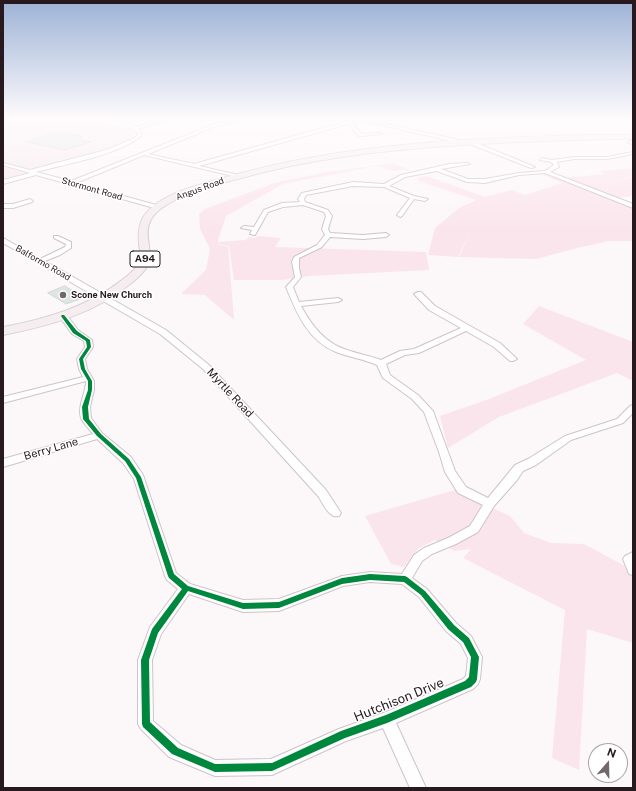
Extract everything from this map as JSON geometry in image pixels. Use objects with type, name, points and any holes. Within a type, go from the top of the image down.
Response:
[{"type":"main road","name":"Angus Road","points":[[104,297],[130,279],[142,266],[146,255],[142,227],[148,216],[158,207],[179,195],[236,176],[285,164],[345,155]]},
{"type":"main road","name":"A94","points":[[3,331],[42,323],[63,316],[92,304],[104,297]]},
{"type":"street","points":[[3,182],[93,155]]},
{"type":"street","points":[[71,183],[142,155]]},
{"type":"street","points":[[148,155],[236,176]]},
{"type":"street","points":[[196,166],[235,155]]},
{"type":"street","points":[[499,155],[533,168]]},
{"type":"street","points":[[552,161],[574,158],[607,158],[623,155]]},
{"type":"street","points":[[437,168],[474,181],[491,180],[519,174],[546,172],[557,166],[556,163],[542,158]]},
{"type":"street","name":"Stormont Road","points":[[3,164],[158,207]]},
{"type":"street","points":[[385,186],[403,176],[449,165],[468,164]]},
{"type":"street","points":[[546,172],[633,206]]},
{"type":"street","points":[[303,203],[301,199],[304,194],[353,184],[385,186],[413,197],[425,199]]},
{"type":"street","points":[[400,215],[413,197]]},
{"type":"street","points":[[3,206],[13,206],[30,201]]},
{"type":"street","points":[[244,228],[255,231],[266,211],[272,207],[303,203],[326,211],[329,216],[325,229],[328,235]]},
{"type":"street","points":[[328,235],[363,237],[386,235]]},
{"type":"street","points":[[328,235],[320,246],[294,258],[298,277],[289,287],[296,304],[312,333],[334,348],[371,358],[381,363],[386,376],[415,397],[428,411],[450,472],[462,490],[490,503]]},
{"type":"street","points":[[40,261],[58,254],[68,248],[69,243],[56,236]]},
{"type":"street","name":"Balformo Road","points":[[3,240],[104,297]]},
{"type":"street","points":[[418,294],[432,308],[497,345],[513,360]]},
{"type":"street","name":"Myrtle Road","points":[[104,297],[163,332],[206,367],[322,493],[335,513]]},
{"type":"street","points":[[296,304],[338,300]]},
{"type":"street","points":[[63,316],[75,332],[88,340],[89,347],[81,359],[83,369],[90,381],[90,390],[85,407],[86,419],[99,435],[127,460],[139,478],[171,576],[186,588],[243,606],[279,605],[342,581],[370,577],[405,579],[418,558],[428,551],[452,541],[474,529],[490,503],[519,468],[532,462],[568,438],[620,421],[631,414]]},
{"type":"street","points":[[381,363],[402,353],[416,351],[466,328]]},
{"type":"street","points":[[3,400],[88,378]]},
{"type":"street","name":"Berry Lane","points":[[3,463],[99,435]]},
{"type":"street","points":[[633,557],[629,559],[633,570]]},
{"type":"street","name":"Hutchison Drive","points":[[186,588],[155,631],[145,660],[146,724],[175,751],[214,768],[272,767],[344,734],[387,718],[468,684],[472,679],[475,657],[466,640],[451,627],[423,593],[405,579]]},
{"type":"street","points":[[387,718],[418,788]]},
{"type":"shaded area","points":[[3,155],[88,155],[32,170],[3,162]]},
{"type":"shaded area","points":[[393,163],[410,170],[394,171],[377,166],[283,184],[226,216],[218,240],[219,245],[228,246],[234,320],[205,295],[181,294],[206,270],[210,249],[200,229],[199,214],[205,209],[277,182],[328,172]]},
{"type":"shaded area","points":[[3,166],[24,173],[3,179]]},
{"type":"shaded area","points":[[633,168],[633,176],[615,181],[633,177],[633,196],[613,198],[563,178],[604,174],[600,171]]},
{"type":"shaded area","points":[[543,173],[633,208],[633,241],[609,241],[536,259],[459,257],[471,230],[458,257],[428,255],[435,228],[459,208],[476,200],[419,181],[418,178],[427,176],[485,197],[512,190],[525,195],[562,183],[541,174]]},
{"type":"shaded area","points":[[257,236],[281,238],[275,247],[426,252],[429,270],[309,276],[282,280],[234,280],[229,246],[219,244],[219,242],[246,240],[249,237],[256,238]]},
{"type":"shaded area","points":[[539,306],[633,342],[633,381],[617,373],[499,417],[448,448],[440,416],[489,399],[586,360],[523,324]]},
{"type":"shaded area","points":[[455,490],[510,516],[524,533],[551,543],[584,544],[625,566],[633,579],[633,643],[587,629],[579,770],[552,758],[565,610],[463,558],[471,549],[454,551],[435,540],[419,548],[404,567],[391,564],[365,516]]},
{"type":"building","name":"Scone New Church","points":[[65,286],[83,298],[66,304],[48,293]]},
{"type":"cycle path","points":[[63,316],[75,332],[88,340],[89,347],[81,359],[83,369],[90,381],[90,390],[85,407],[86,419],[99,435],[127,460],[139,478],[171,576],[186,588],[243,606],[279,605],[342,581],[370,577],[405,579],[423,593],[451,627],[466,640],[475,657],[473,679],[468,684],[387,719],[344,734],[272,767],[215,768],[175,751],[146,724],[145,660],[155,631],[186,588]]},
{"type":"place","name":"Scone New Church","points":[[63,295]]}]
